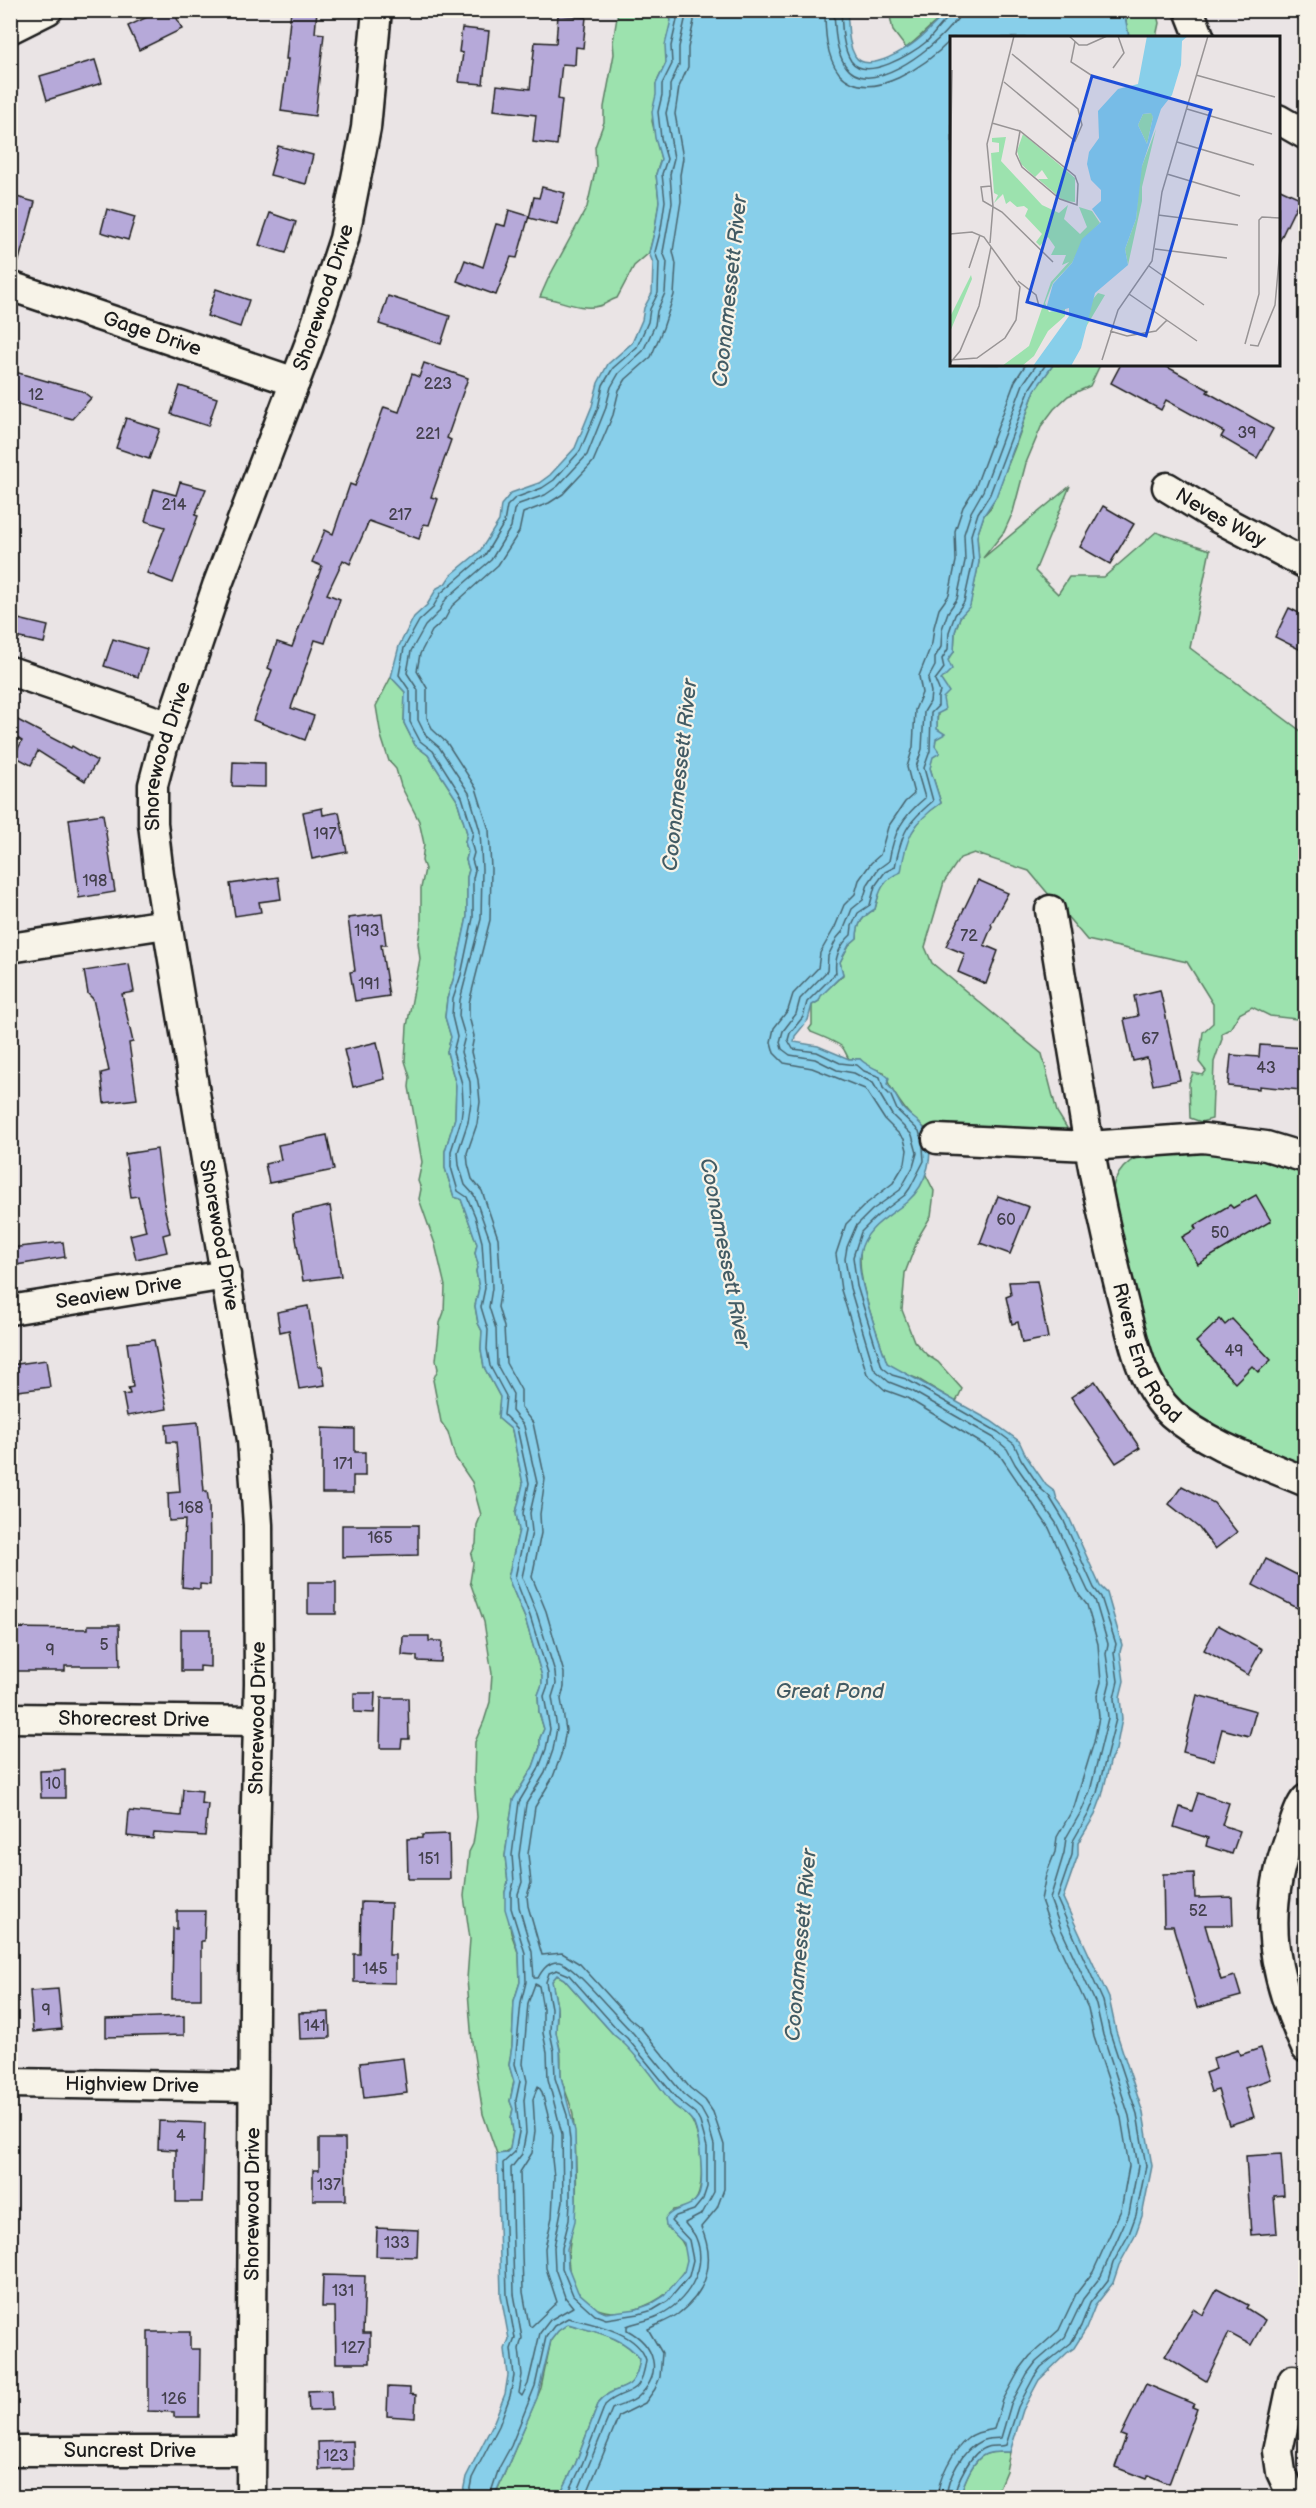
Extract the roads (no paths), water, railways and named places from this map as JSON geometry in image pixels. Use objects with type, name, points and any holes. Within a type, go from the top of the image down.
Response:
[{"type":"street","points":[[10,29],[48,10]]},
{"type":"street","name":"Shorewood Drive","points":[[251,2498],[258,1721],[257,1514],[252,1440],[166,924],[153,823],[153,784],[217,586],[295,381],[344,239],[366,129],[377,10]]},
{"type":"street","points":[[1189,10],[1199,36]]},
{"type":"street","points":[[1280,120],[1305,135]]},
{"type":"street","name":"Gage Drive","points":[[10,286],[295,381]]},
{"type":"street","name":"Neves Way","points":[[1167,487],[1216,517],[1305,564]]},
{"type":"street","points":[[10,671],[170,726]]},
{"type":"street","name":"Rivers End Road","points":[[1050,910],[1104,1228],[1137,1354],[1154,1391],[1170,1413],[1204,1437],[1305,1482]]},
{"type":"street","points":[[10,948],[166,924]]},
{"type":"street","points":[[937,1139],[1089,1146],[1203,1138],[1257,1144],[1305,1158]]},
{"type":"street","name":"Seaview Drive","points":[[10,1310],[226,1275]]},
{"type":"street","name":"Shorecrest Drive","points":[[10,1718],[258,1721]]},
{"type":"street","points":[[1305,1799],[1283,1855],[1273,1898],[1273,1934],[1280,1983],[1305,2048]]},
{"type":"street","name":"Highview Drive","points":[[10,2083],[253,2087]]},
{"type":"street","points":[[1293,2380],[1278,2451],[1281,2472],[1293,2498]]},
{"type":"street","name":"Suncrest Drive","points":[[10,2451],[250,2451]]},
{"type":"water","name":"Great Pond","points":[[667,11],[847,11],[852,51],[861,61],[869,63],[888,58],[907,48],[951,11],[1124,11],[1129,36],[950,36],[950,366],[1052,366],[1035,390],[996,497],[984,515],[977,536],[979,562],[970,606],[960,617],[955,632],[954,652],[948,660],[952,669],[941,680],[949,692],[943,698],[945,710],[937,714],[937,729],[945,734],[936,739],[935,746],[940,753],[933,757],[930,768],[941,803],[923,817],[912,832],[905,850],[901,872],[890,878],[883,886],[875,909],[862,920],[857,938],[849,945],[840,962],[843,974],[821,996],[819,1001],[812,1005],[808,1020],[795,1036],[794,1042],[818,1046],[849,1059],[860,1059],[882,1072],[889,1078],[887,1084],[902,1107],[925,1130],[930,1148],[925,1177],[908,1201],[872,1229],[860,1253],[859,1263],[864,1291],[887,1363],[991,1421],[1019,1441],[1026,1456],[1046,1485],[1055,1492],[1057,1500],[1068,1515],[1100,1586],[1107,1593],[1122,1645],[1120,1652],[1124,1681],[1120,1697],[1122,1719],[1116,1750],[1111,1758],[1095,1815],[1078,1843],[1078,1855],[1063,1898],[1109,1998],[1116,2031],[1143,2113],[1152,2166],[1142,2216],[1113,2283],[1095,2306],[1086,2329],[1074,2348],[1039,2380],[1023,2410],[1010,2452],[992,2452],[981,2457],[969,2472],[959,2497],[559,2497],[575,2465],[599,2402],[612,2392],[629,2385],[637,2371],[640,2359],[626,2345],[617,2340],[568,2324],[551,2340],[537,2398],[494,2497],[462,2497],[466,2477],[493,2424],[505,2394],[508,2375],[505,2349],[509,2339],[501,2296],[497,2154],[506,2153],[510,2149],[513,2131],[511,2118],[513,2109],[510,2101],[514,2082],[509,2065],[514,2001],[520,1982],[519,1955],[505,1909],[505,1892],[508,1882],[505,1856],[513,1800],[533,1767],[544,1729],[539,1712],[538,1695],[542,1676],[525,1618],[508,1578],[519,1530],[516,1513],[523,1484],[512,1430],[498,1418],[500,1397],[484,1367],[481,1349],[482,1331],[475,1306],[479,1288],[475,1253],[477,1244],[461,1199],[454,1197],[445,1168],[445,1151],[455,1118],[456,1085],[447,1052],[451,1037],[445,1017],[447,999],[455,974],[467,917],[469,870],[465,842],[467,833],[457,800],[428,755],[415,745],[404,723],[405,692],[391,677],[399,646],[414,617],[427,605],[437,588],[445,584],[451,575],[480,551],[499,521],[501,505],[511,493],[539,483],[550,475],[575,448],[592,406],[598,383],[608,364],[632,343],[642,320],[644,308],[652,293],[653,263],[649,253],[659,201],[656,174],[661,159],[655,138],[652,112],[656,84],[666,63],[665,45],[671,20]],"holes":[[[557,1975],[564,1979],[637,2058],[671,2102],[694,2124],[700,2150],[701,2182],[695,2201],[672,2212],[665,2219],[666,2226],[684,2243],[687,2260],[684,2272],[664,2296],[651,2304],[637,2309],[606,2313],[599,2310],[578,2292],[568,2267],[567,2249],[575,2221],[576,2202],[575,2131],[561,2077],[560,2050],[556,2032],[557,2007],[552,1981]]]},
{"type":"water label","name":"Coonamessett River","points":[[730,291]]},
{"type":"water label","name":"Coonamessett River","points":[[680,775]]},
{"type":"water label","name":"Coonamessett River","points":[[725,1253]]},
{"type":"water label","name":"Coonamessett River","points":[[801,1945]]}]
